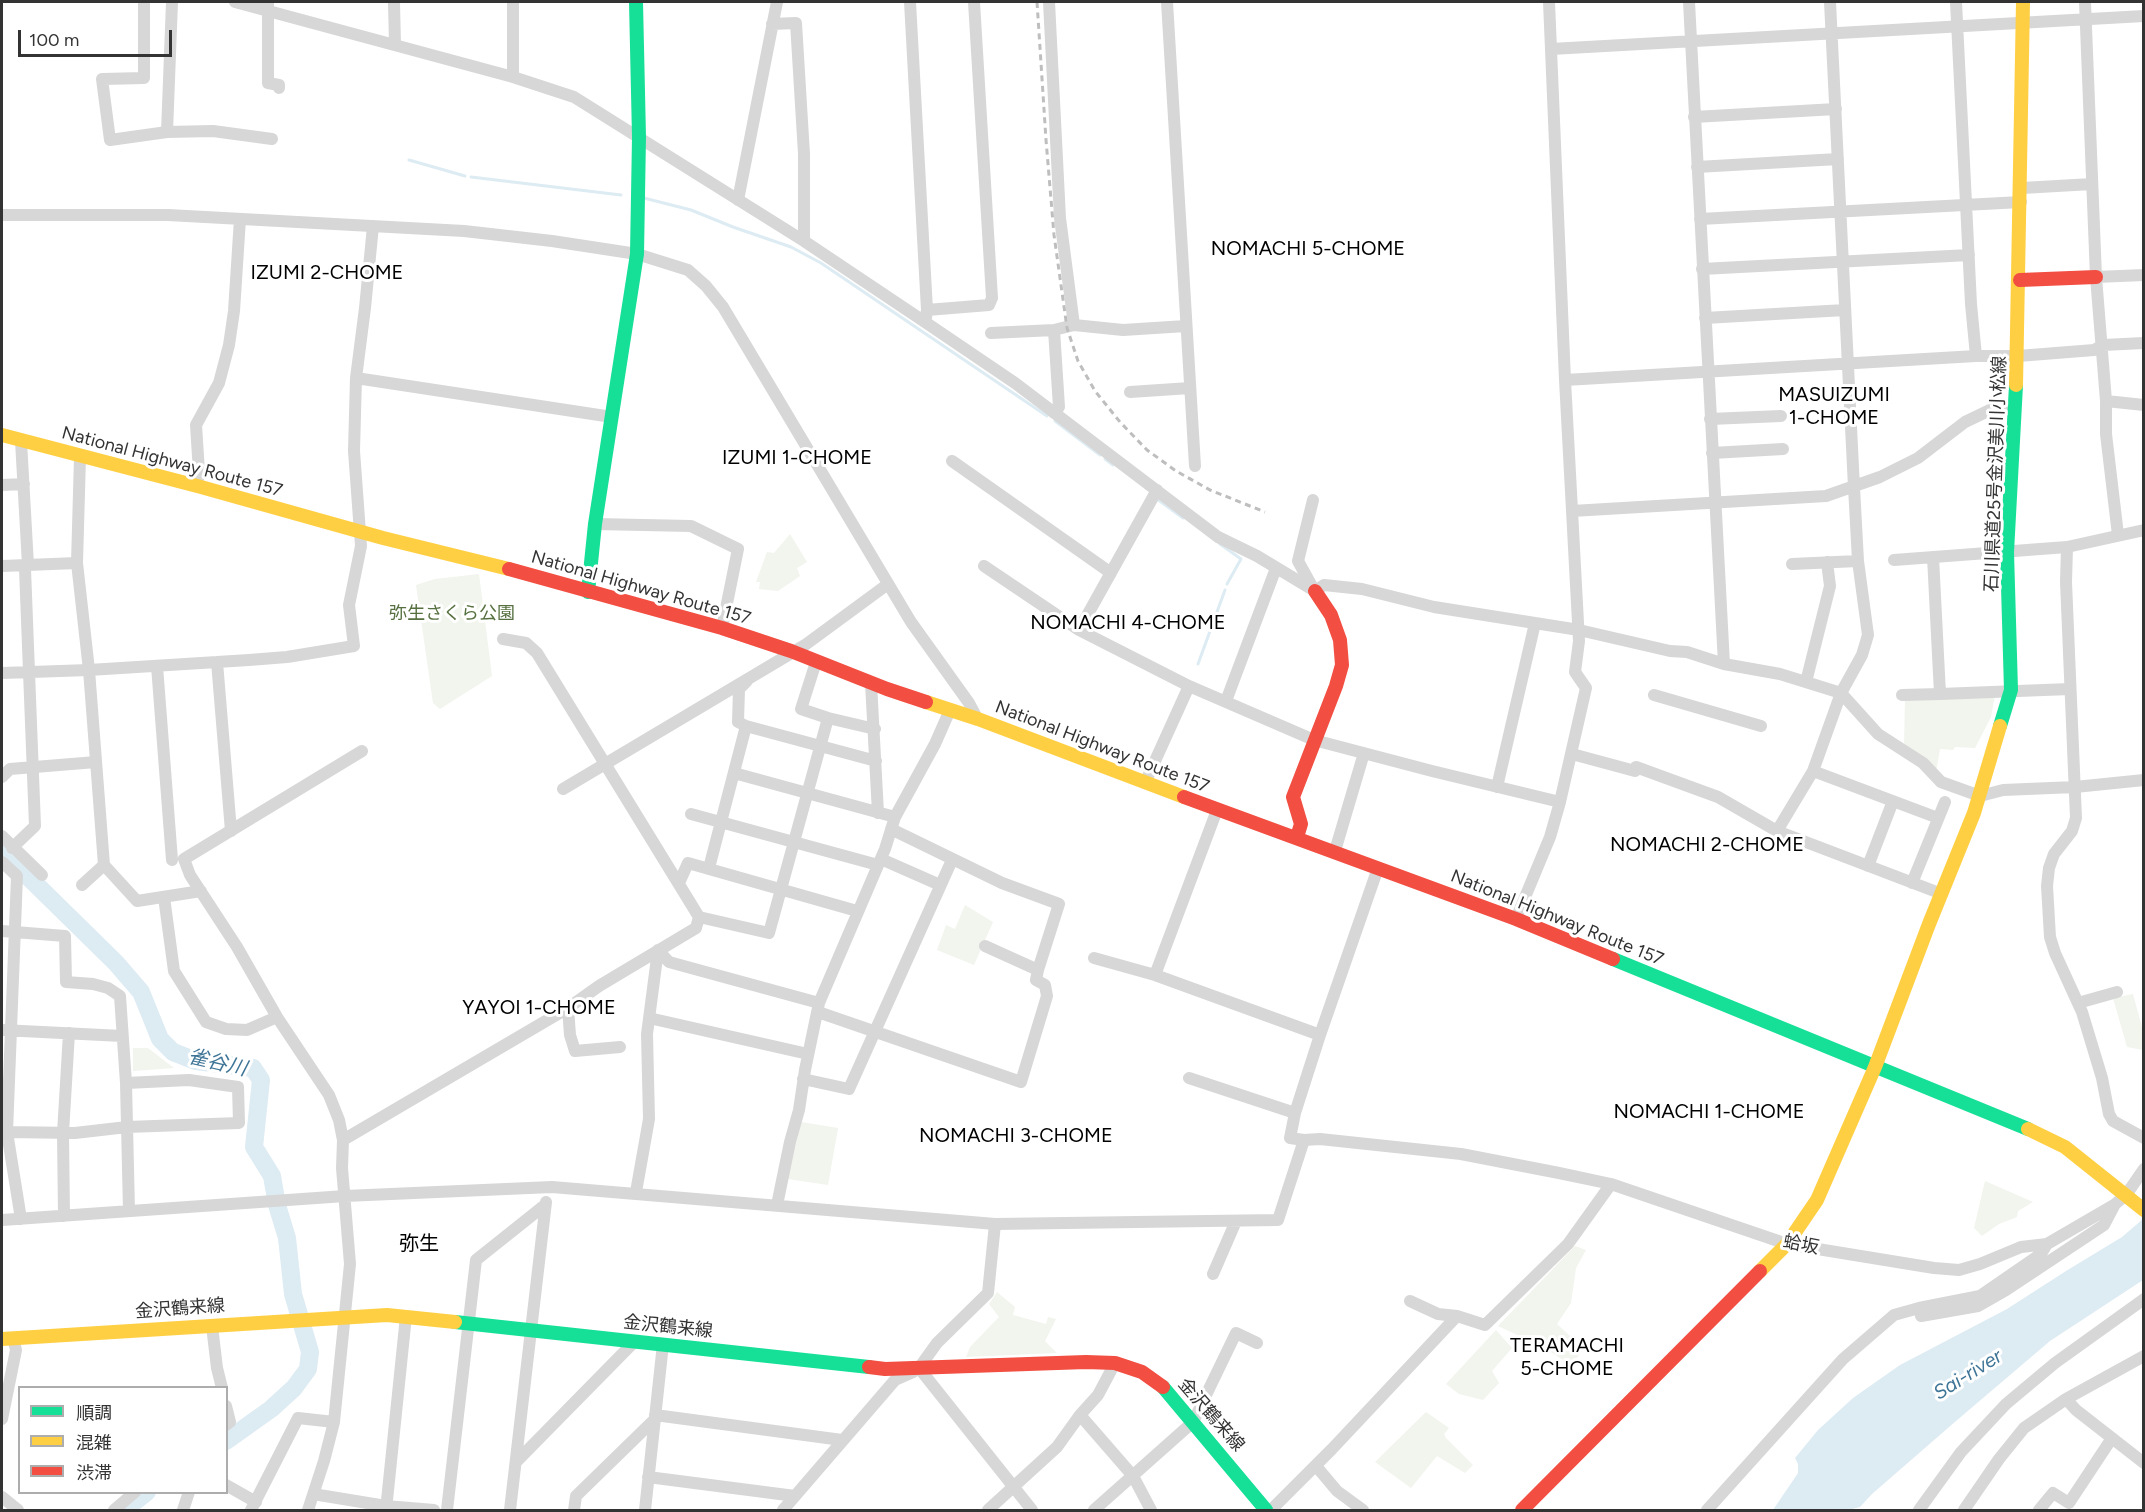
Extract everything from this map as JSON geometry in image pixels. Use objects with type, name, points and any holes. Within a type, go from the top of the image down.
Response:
[{"type":"main road","points":[[588,592],[595,524],[637,254],[639,137],[636,2]]},
{"type":"main road","name":"石川県道25号金沢美川小松線","points":[[1522,1510],[1787,1244],[1817,1200],[1875,1067],[1980,796],[2011,690],[2007,552],[2018,356],[2023,2]]},
{"type":"main road","points":[[2020,280],[2096,277]]},
{"type":"main road","name":"National Highway Route 157","points":[[2,435],[383,538],[493,565],[722,628],[791,651],[871,683],[978,719],[1516,920],[2035,1132],[2065,1147],[2144,1210]]},
{"type":"main road","points":[[1297,837],[1301,824],[1293,797],[1342,665],[1340,640],[1331,615],[1315,591]]},
{"type":"main road","name":"金沢鶴来線","points":[[8,1338],[387,1315],[885,1369],[919,1368],[973,1372],[1078,1362],[1115,1363],[1142,1372],[1167,1390],[1269,1510]]},
{"type":"street","points":[[144,2],[144,78],[102,79],[110,140],[167,132],[213,130],[272,139]]},
{"type":"street","points":[[167,132],[172,2]]},
{"type":"street","points":[[235,2],[268,6],[574,97],[926,316],[1218,537],[1257,556],[1315,591]]},
{"type":"street","points":[[394,2],[395,45]]},
{"type":"street","points":[[513,2],[513,77]]},
{"type":"street","points":[[738,200],[777,2]]},
{"type":"street","points":[[910,2],[926,316]]},
{"type":"street","points":[[926,316],[989,305],[992,298],[974,2]]},
{"type":"street","points":[[1049,2],[1060,218],[1074,326]]},
{"type":"street","points":[[1167,2],[1196,466]]},
{"type":"street","points":[[1516,920],[1550,837],[1572,754],[1586,688],[1575,672],[1579,630],[1565,380],[1549,2]]},
{"type":"street","points":[[1689,2],[1724,664]]},
{"type":"street","points":[[1777,831],[1813,771],[1841,693],[1862,655],[1868,634],[1858,561],[1830,2]]},
{"type":"street","points":[[1956,2],[1976,356]]},
{"type":"street","points":[[2085,2],[2096,277],[2103,345],[2106,434],[2118,535]]},
{"type":"street","points":[[268,6],[268,83],[279,85],[279,88]]},
{"type":"street","points":[[1551,49],[2144,16]]},
{"type":"street","points":[[772,24],[796,23],[804,154],[804,241]]},
{"type":"street","points":[[1695,117],[1836,109]]},
{"type":"street","points":[[1697,167],[1838,159]]},
{"type":"street","points":[[1700,219],[1966,205],[2092,184]]},
{"type":"street","points":[[2,215],[168,215],[464,231],[637,254],[688,270],[706,286],[723,307],[911,622],[978,719]]},
{"type":"street","points":[[197,486],[200,472],[196,425],[219,383],[229,345],[234,311],[240,219]]},
{"type":"street","points":[[2,673],[89,670],[287,657],[354,646],[349,605],[361,546],[358,530],[354,452],[356,378],[373,226]]},
{"type":"street","points":[[1702,269],[1969,255]]},
{"type":"street","points":[[2096,277],[2144,275]]},
{"type":"street","points":[[1705,318],[1845,310]]},
{"type":"street","points":[[991,333],[1054,330],[1074,326],[1123,330],[1186,326]]},
{"type":"street","points":[[1054,330],[1059,407],[1054,413]]},
{"type":"street","points":[[1565,380],[1976,356],[2018,356],[2094,350],[2103,345],[2144,343]]},
{"type":"street","points":[[356,378],[612,417]]},
{"type":"street","points":[[1130,392],[1190,388]]},
{"type":"street","points":[[2106,401],[2144,405]]},
{"type":"street","points":[[1572,511],[1826,496],[1854,487],[1918,458],[1965,422],[1990,410],[2014,407]]},
{"type":"street","points":[[1710,419],[1781,416]]},
{"type":"street","points":[[12,848],[35,826],[25,569],[28,565],[21,441]]},
{"type":"street","points":[[1712,453],[1783,449]]},
{"type":"street","points":[[80,457],[77,563],[89,670],[104,865],[137,901],[201,891]]},
{"type":"street","points":[[952,461],[1111,573]]},
{"type":"street","points":[[2,485],[24,484]]},
{"type":"street","points":[[1079,630],[1157,490]]},
{"type":"street","points":[[1313,500],[1298,561],[1315,591]]},
{"type":"street","points":[[595,524],[691,526],[738,549],[722,628]]},
{"type":"street","points":[[1894,560],[2067,547],[2144,530]]},
{"type":"street","points":[[2067,547],[2066,582],[2076,818],[2072,831],[2054,854],[2049,868],[2047,886],[2052,945],[2078,1003],[2102,1078],[2109,1114],[2113,1121],[2144,1137]]},
{"type":"street","points":[[1933,557],[1940,694]]},
{"type":"street","points":[[1792,564],[1858,561]]},
{"type":"street","points":[[1806,682],[1830,586],[1827,562]]},
{"type":"street","points":[[2,566],[77,563]]},
{"type":"street","points":[[984,566],[1079,630],[1189,686],[1314,740],[1560,802]]},
{"type":"street","points":[[1226,701],[1276,568]]},
{"type":"street","points":[[563,789],[681,720],[791,651],[805,645],[888,584]]},
{"type":"street","points":[[1315,591],[1324,585],[1362,589],[1434,607],[1579,630],[1670,651],[1687,651],[1724,664],[1806,682],[1841,693],[1878,734],[1923,764],[1941,782],[1980,796],[2003,790],[2075,787],[2144,780]]},
{"type":"street","points":[[1497,787],[1535,623]]},
{"type":"street","points":[[343,1140],[568,1008],[696,928],[699,917],[554,677],[537,653],[526,643],[503,639]]},
{"type":"street","points":[[217,662],[231,831]]},
{"type":"street","points":[[816,662],[801,709],[874,729]]},
{"type":"street","points":[[157,666],[172,860]]},
{"type":"street","points":[[757,672],[740,689],[738,722],[876,760]]},
{"type":"street","points":[[871,683],[878,813]]},
{"type":"street","points":[[1145,783],[1189,686]]},
{"type":"street","points":[[1902,694],[2070,689]]},
{"type":"street","points":[[1654,695],[1761,726]]},
{"type":"street","points":[[777,1205],[799,1110],[818,1008],[879,862],[895,816],[935,744],[950,710]]},
{"type":"street","points":[[699,917],[769,933],[828,718]]},
{"type":"street","points":[[709,868],[747,726]]},
{"type":"street","points":[[308,1510],[334,1422],[350,1264],[342,1168],[343,1140],[339,1120],[329,1095],[277,1017],[237,947],[190,875],[184,859],[362,751]]},
{"type":"street","points":[[1335,851],[1364,753]]},
{"type":"street","points":[[1572,754],[1636,769],[1718,797],[1777,831],[1942,894]]},
{"type":"street","points":[[2,777],[10,769],[96,762]]},
{"type":"street","points":[[1813,771],[1938,818]]},
{"type":"street","points":[[734,773],[895,816]]},
{"type":"street","points":[[1868,866],[1893,801]]},
{"type":"street","points":[[1912,883],[1945,802]]},
{"type":"street","points":[[1155,975],[1217,810]]},
{"type":"street","points":[[692,814],[879,862],[940,885]]},
{"type":"street","points":[[658,950],[669,962],[818,1008],[874,1033],[1022,1082],[1047,996],[1045,985],[1036,980],[1038,970],[1059,904],[1002,883],[891,829]]},
{"type":"street","points":[[2,836],[42,875]]},
{"type":"street","points":[[803,1079],[849,1089],[952,860]]},
{"type":"street","points":[[2,862],[17,876],[8,931],[7,1131],[21,1219]]},
{"type":"street","points":[[679,883],[688,863],[857,911]]},
{"type":"street","points":[[82,885],[104,865]]},
{"type":"street","points":[[2,1220],[345,1196],[552,1187],[636,1192],[995,1224],[1278,1220],[1305,1140],[1290,1138],[1295,1113],[1378,868]]},
{"type":"street","points":[[164,897],[174,972],[206,1023],[226,1029],[247,1030],[277,1017]]},
{"type":"street","points":[[8,931],[65,936],[66,982],[93,984],[108,988],[120,996],[126,1083],[129,1211]]},
{"type":"street","points":[[985,946],[1038,970]]},
{"type":"street","points":[[636,1192],[649,1119],[647,1034],[658,950]]},
{"type":"street","points":[[1094,958],[1155,975],[1320,1035]]},
{"type":"street","points":[[2078,1003],[2117,992]]},
{"type":"street","points":[[568,1008],[570,1035],[575,1051],[620,1047]]},
{"type":"street","points":[[649,1018],[808,1054]]},
{"type":"street","points":[[6,1030],[122,1036]]},
{"type":"street","points":[[64,1216],[63,1133],[69,1033]]},
{"type":"street","points":[[1189,1078],[1295,1113]]},
{"type":"street","points":[[7,1131],[63,1133],[127,1127],[239,1123],[237,1087],[189,1080],[126,1083]]},
{"type":"street","name":"蛤坂","points":[[1305,1140],[1320,1139],[1461,1154],[1559,1173],[1611,1184],[1787,1244],[1934,1268],[1959,1270],[2021,1247],[2047,1244]]},
{"type":"street","points":[[1707,1510],[1843,1359],[1894,1315],[1980,1296],[2041,1254],[2047,1244],[2128,1197],[2144,1169]]},
{"type":"street","points":[[1410,1301],[1438,1314],[1457,1316],[1485,1325],[1568,1244],[1611,1184]]},
{"type":"street","points":[[510,1510],[533,1330],[545,1205],[552,1187]]},
{"type":"street","points":[[447,1510],[476,1260],[545,1205]]},
{"type":"street","points":[[1894,1315],[1912,1317],[1978,1305],[2006,1290],[2104,1225],[2114,1205]]},
{"type":"street","points":[[1213,1274],[1236,1221]]},
{"type":"street","points":[[783,1510],[895,1380],[919,1368],[937,1343],[988,1293],[995,1224]]},
{"type":"street","points":[[1919,1510],[1961,1452],[2006,1404],[2055,1363],[2144,1299]]},
{"type":"street","points":[[1269,1510],[1316,1466],[1457,1316]]},
{"type":"street","points":[[386,1508],[405,1317]]},
{"type":"street","points":[[212,1326],[222,1386]]},
{"type":"street","points":[[1094,1510],[1193,1422],[1236,1333],[1257,1343]]},
{"type":"street","points":[[2,1419],[16,1350],[8,1338]]},
{"type":"street","points":[[517,1461],[635,1341]]},
{"type":"street","points":[[645,1510],[663,1344]]},
{"type":"street","points":[[1964,1510],[1999,1459],[2024,1428],[2066,1399],[2144,1356]]},
{"type":"street","points":[[988,1510],[1057,1447],[1098,1395],[1115,1363]]},
{"type":"street","points":[[919,1368],[1032,1510]]},
{"type":"street","points":[[6,1399],[18,1403]]},
{"type":"street","points":[[2066,1399],[2076,1410],[2144,1463]]},
{"type":"street","points":[[1080,1415],[1133,1476],[1151,1510]]},
{"type":"street","points":[[228,1487],[253,1506],[298,1418],[334,1422]]},
{"type":"street","points":[[655,1418],[842,1440]]},
{"type":"street","points":[[574,1510],[576,1497],[655,1418]]},
{"type":"street","points":[[2039,1510],[2053,1493],[2069,1503],[2112,1438]]},
{"type":"street","points":[[1316,1466],[1337,1491],[1363,1510]]},
{"type":"street","points":[[648,1477],[795,1496]]},
{"type":"street","points":[[315,1492],[319,1495],[386,1508],[434,1510]]},
{"type":"street","points":[[114,1510],[133,1494]]},
{"type":"street","points":[[183,1510],[188,1494]]},
{"type":"street","points":[[2,1497],[18,1510]]},
{"type":"green space","points":[[790,534],[807,562],[797,568],[800,576],[778,591],[759,589],[760,582],[756,582],[767,552],[774,553]]},
{"type":"green space","name":"弥生さくら公園","points":[[479,574],[492,676],[440,709],[433,703],[416,585],[435,579]]},
{"type":"green space","points":[[1995,695],[1991,717],[1975,748],[1940,749],[1936,772],[1904,747],[1905,699]]},
{"type":"green space","points":[[965,905],[993,922],[974,965],[937,950],[946,925],[955,929]]},
{"type":"green space","points":[[2133,994],[2143,1031],[2143,1050],[2127,1047],[2113,998]]},
{"type":"green space","points":[[133,1048],[148,1048],[174,1068],[133,1071]]},
{"type":"green space","points":[[801,1122],[838,1128],[828,1185],[788,1179]]},
{"type":"green space","points":[[1985,1181],[2033,1202],[2018,1211],[2017,1217],[1999,1224],[1982,1236],[1974,1228]]},
{"type":"green space","points":[[1575,1246],[1586,1250],[1576,1268],[1571,1303],[1557,1324],[1584,1349],[1571,1365],[1543,1347],[1498,1326]]},
{"type":"green space","points":[[997,1292],[1015,1307],[1013,1315],[1046,1324],[1048,1317],[1056,1319],[1045,1341],[1057,1353],[966,1357],[970,1347],[999,1317],[989,1304]]},
{"type":"green space","points":[[1496,1330],[1512,1348],[1492,1371],[1499,1383],[1483,1400],[1459,1394],[1446,1384]]},
{"type":"green space","points":[[1426,1412],[1449,1428],[1444,1434],[1446,1438],[1473,1465],[1465,1473],[1437,1456],[1411,1488],[1375,1462]]},
{"type":"water","name":"Sai-river","points":[[2143,1219],[2143,1280],[2050,1341],[1872,1494],[1860,1507],[1848,1510],[1773,1510],[1798,1473],[1795,1458],[1818,1430],[1853,1398],[1900,1365],[2007,1309],[2122,1237]]},
{"type":"waterway","points":[[409,160],[465,176]]},
{"type":"waterway","points":[[471,177],[621,195]]},
{"type":"waterway","points":[[644,198],[691,210],[791,247],[821,263],[1047,416]]},
{"type":"waterway","points":[[1055,421],[1100,455]]},
{"type":"waterway","points":[[1105,459],[1113,465]]},
{"type":"waterway","points":[[1157,499],[1183,518]]},
{"type":"waterway","points":[[1220,544],[1241,559],[1227,584]]},
{"type":"waterway","points":[[1198,664],[1225,590]]},
{"type":"waterway","name":"雀谷川","points":[[2,851],[116,963],[141,992],[160,1039],[173,1052],[196,1061],[253,1068],[261,1080],[254,1147],[272,1176],[277,1205],[287,1238],[293,1294],[310,1352],[308,1369],[294,1388],[271,1409],[228,1440]]},
{"type":"waterway","name":"雀谷川","points":[[124,1510],[144,1494]]},
{"type":"railway","points":[[1037,2],[1054,235],[1067,328],[1078,361],[1095,391],[1147,450],[1176,471],[1210,490],[1265,512]]},
{"type":"traffic: fast","points":[[588,592],[595,524],[637,254],[639,137],[636,2]]},
{"type":"traffic: fast","points":[[2000,726],[2011,690],[2007,552],[2016,385]]},
{"type":"traffic: fast","points":[[1613,959],[2028,1129]]},
{"type":"traffic: fast","points":[[455,1322],[869,1367]]},
{"type":"traffic: fast","points":[[1163,1387],[1266,1510]]},
{"type":"traffic: slow","points":[[2016,385],[2023,2]]},
{"type":"traffic: slow","points":[[2,435],[383,538],[509,569]]},
{"type":"traffic: slow","points":[[926,702],[978,719],[1184,797]]},
{"type":"traffic: slow","points":[[1875,1067],[1974,813],[2000,726]]},
{"type":"traffic: slow","points":[[1760,1271],[1787,1244],[1817,1200],[1875,1067]]},
{"type":"traffic: slow","points":[[2028,1129],[2065,1147],[2144,1210]]},
{"type":"traffic: slow","points":[[2,1339],[387,1315],[455,1322]]},
{"type":"traffic: jam","points":[[2020,280],[2096,277]]},
{"type":"traffic: jam","points":[[509,569],[722,628],[791,651],[926,702]]},
{"type":"traffic: jam","points":[[1297,837],[1301,824],[1293,797],[1342,665],[1340,640],[1331,615],[1315,591]]},
{"type":"traffic: jam","points":[[1184,797],[1516,919],[1613,959]]},
{"type":"traffic: jam","points":[[1522,1510],[1760,1271]]},
{"type":"traffic: jam","points":[[869,1367],[885,1369],[1115,1363],[1142,1372],[1163,1387]]},
{"type":"district","name":"NOMACHI 5-CHOME","points":[[1308,249]]},
{"type":"district","name":"IZUMI 2-CHOME","points":[[327,273]]},
{"type":"district","name":"MASUIZUMI 1-CHOME","points":[[1834,406]]},
{"type":"district","name":"IZUMI 1-CHOME","points":[[797,458]]},
{"type":"district","name":"NOMACHI 4-CHOME","points":[[1128,623]]},
{"type":"district","name":"NOMACHI 2-CHOME","points":[[1707,845]]},
{"type":"district","name":"YAYOI 1-CHOME","points":[[539,1008]]},
{"type":"district","name":"NOMACHI 1-CHOME","points":[[1709,1112]]},
{"type":"district","name":"NOMACHI 3-CHOME","points":[[1016,1136]]},
{"type":"district","name":"弥生","points":[[419,1244]]},
{"type":"district","name":"TERAMACHI 5-CHOME","points":[[1567,1358]]}]
